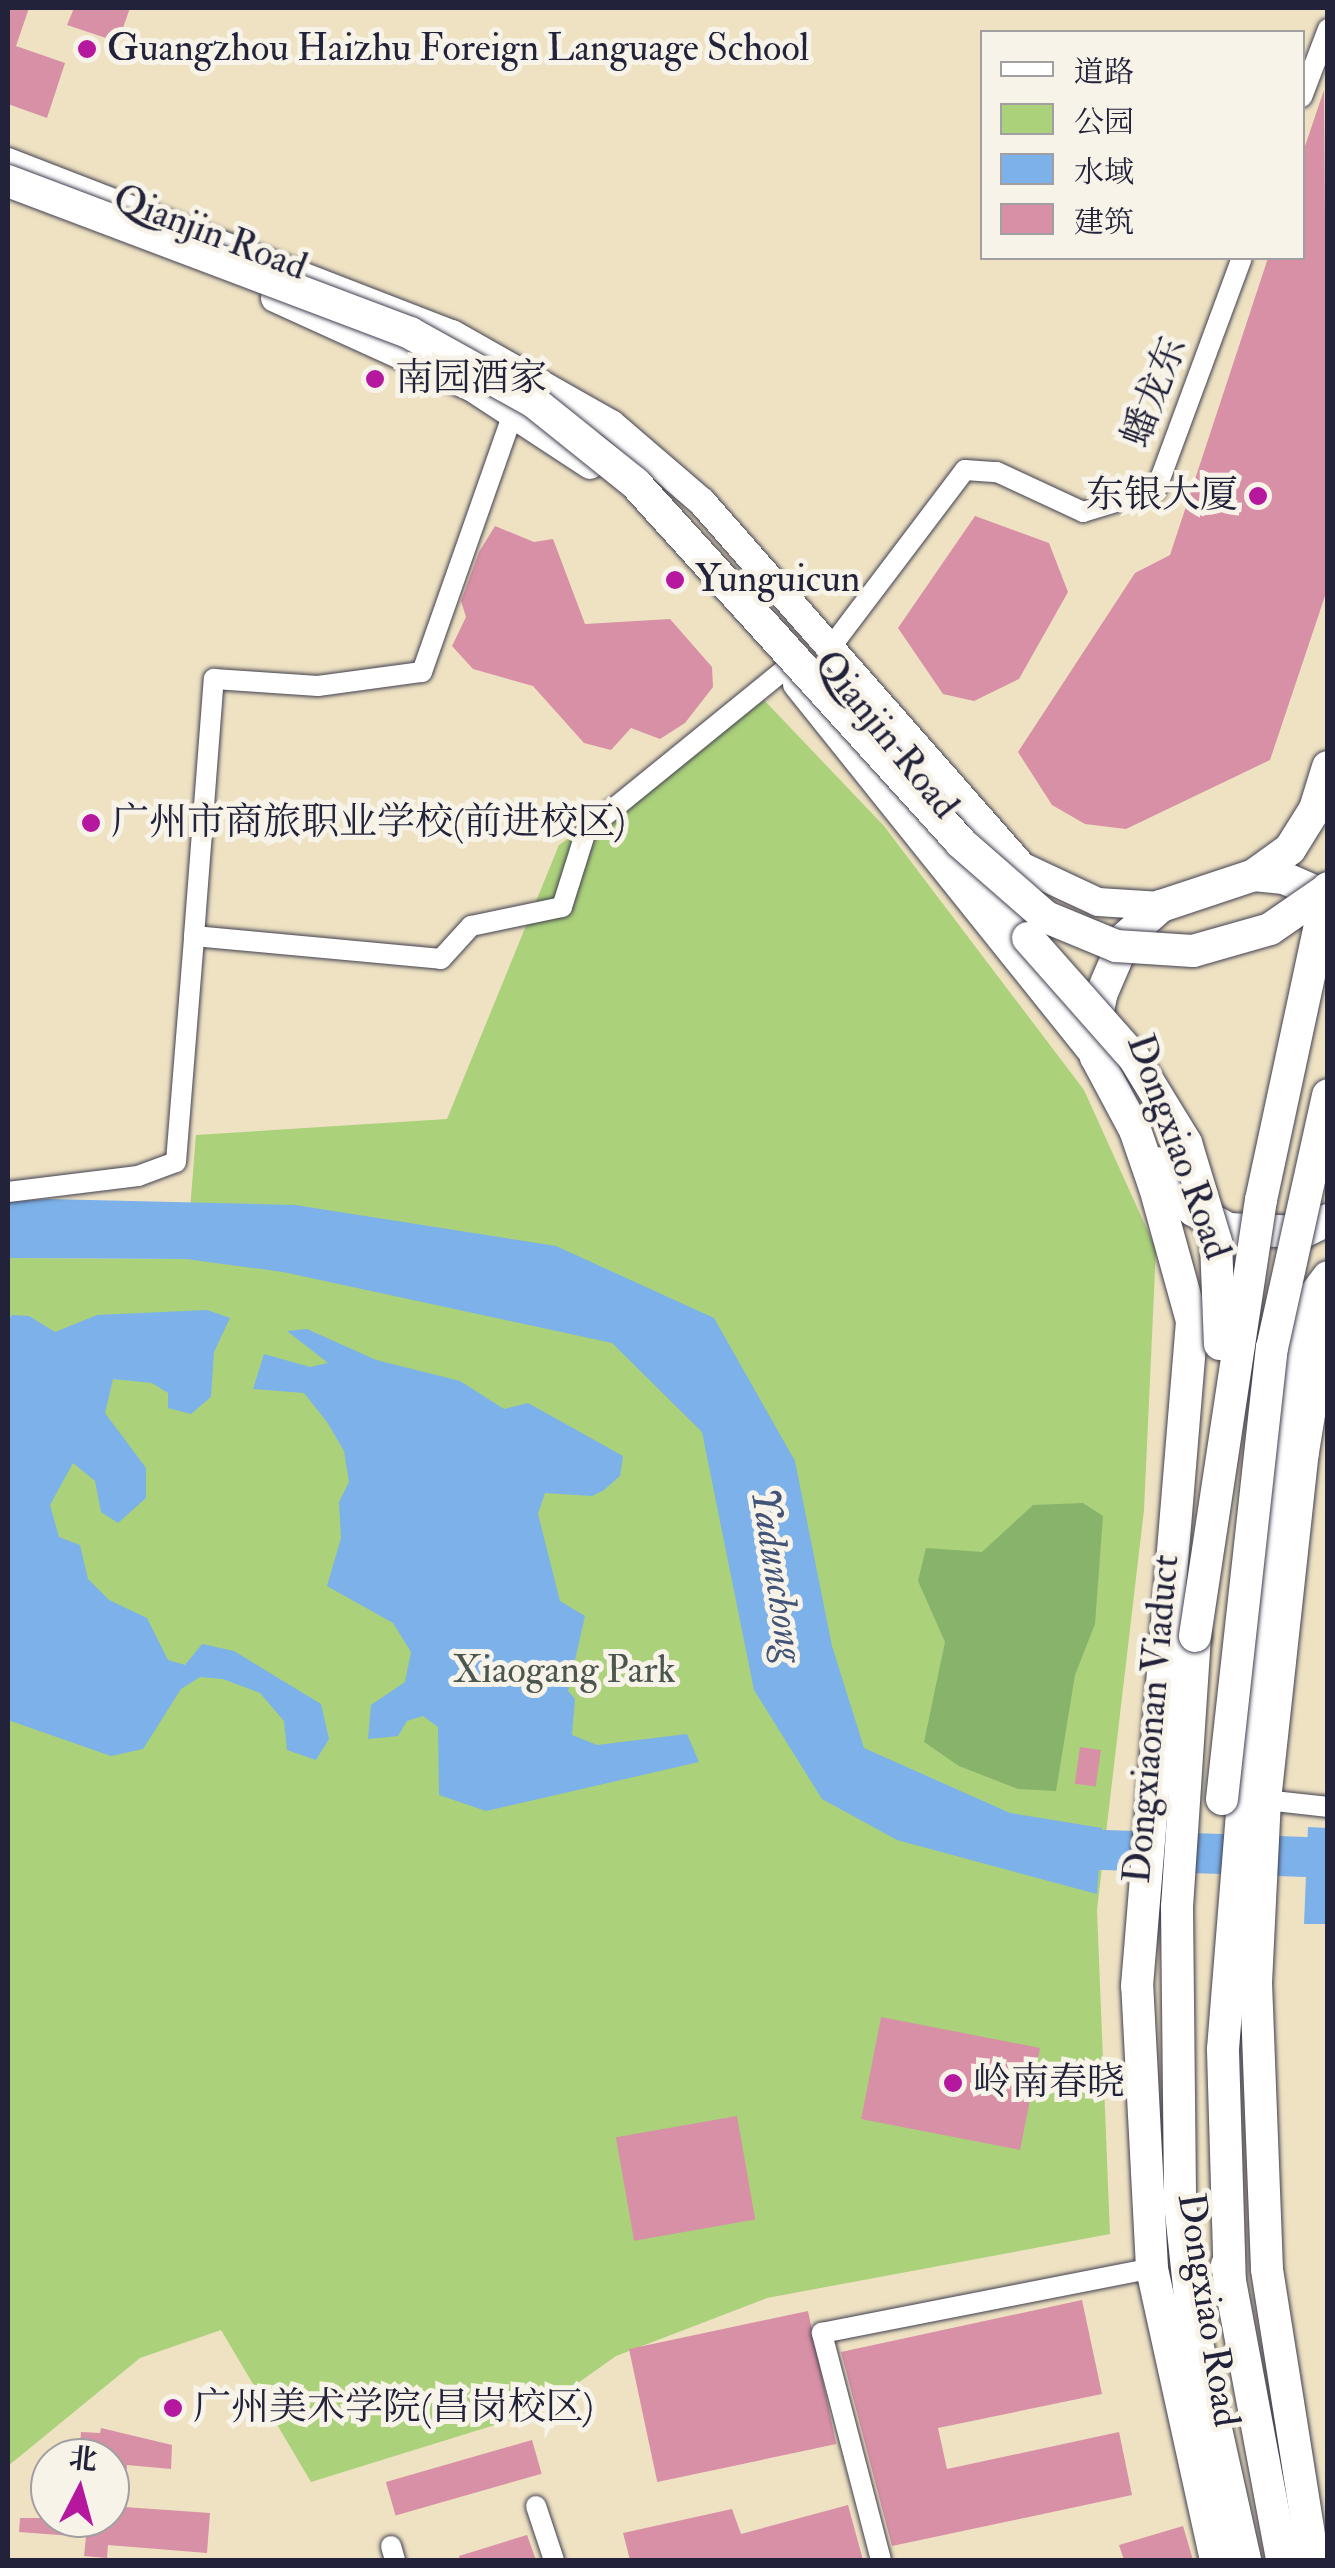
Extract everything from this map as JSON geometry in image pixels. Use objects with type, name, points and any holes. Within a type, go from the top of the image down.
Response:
[{"type":"main road","name":"Qianjin Road","points":[[8,162],[452,334],[610,424],[702,502],[831,646],[965,808],[1024,867],[1098,902],[1162,906]]},
{"type":"main road","points":[[8,181],[410,333],[534,402],[636,483],[994,876],[1046,917],[1091,938],[1168,952],[1219,946],[1270,929],[1328,891]]},
{"type":"main road","name":"Qianjin Road","points":[[8,196],[199,268],[402,353],[513,412],[632,499],[785,669],[1096,1057]]},
{"type":"main road","points":[[144,248],[164,246],[170,232],[158,218]]},
{"type":"main road","points":[[199,268],[186,256],[194,241],[210,238]]},
{"type":"main road","points":[[859,728],[1134,1058],[1192,1159],[1216,1242],[1221,1306],[1201,1577]]},
{"type":"main road","name":"Dongxiao Road","points":[[1216,2560],[1152,2268],[1137,1986],[1144,1906],[1165,1803],[1194,1361],[1186,1289],[1135,1130],[1096,1057],[1094,1032],[1110,969],[1126,937],[1162,906],[1254,876],[1290,849],[1314,809],[1328,767]]},
{"type":"main road","points":[[1254,876],[1284,878],[1328,891]]},
{"type":"main road","name":"Dongxiaonan Viaduct","points":[[1245,2560],[1188,2284],[1175,2004],[1177,1908],[1165,1803],[1195,1636],[1261,1200],[1328,891]]},
{"type":"main road","name":"Dongxiaonan Viaduct","points":[[1302,2555],[1252,2421],[1230,2287],[1212,2046],[1226,1747],[1272,1348],[1328,1095]]},
{"type":"main road","points":[[1135,1130],[1193,1210],[1228,1228],[1269,1235],[1303,1232],[1328,1220]]},
{"type":"main road","points":[[1230,2287],[1222,2131],[1225,2004],[1268,1576],[1304,1308],[1328,1278]]},
{"type":"main road","name":"Dongxiao Road","points":[[1302,2555],[1267,2269],[1257,1935],[1264,1810],[1303,1452],[1328,1298]]},
{"type":"street","points":[[1305,89],[1328,29]]},
{"type":"street","name":"蟠龙东","points":[[831,646],[965,470],[997,472],[1083,512],[1156,490],[1241,260]]},
{"type":"street","points":[[8,1192],[138,1176],[176,1162],[214,679],[318,686],[422,672],[513,412]]},
{"type":"street","points":[[194,936],[442,959],[472,926],[562,907],[586,831],[785,669]]},
{"type":"street","points":[[1264,1810],[1328,1807]]},
{"type":"street","points":[[882,2560],[822,2333],[1152,2268]]},
{"type":"street","points":[[536,2506],[554,2560]]},
{"type":"green space","name":"Xiaogang Park","points":[[764,700],[884,826],[1084,1090],[1156,1249],[1144,1510],[1097,1910],[1110,2234],[767,2298],[616,2356],[537,2412],[311,2482],[221,2330],[140,2358],[42,2438],[30,2438],[30,2448],[8,2466],[8,1258],[186,1259],[196,1135],[447,1119],[559,845]]},
{"type":"green space","points":[[1083,1503],[1103,1516],[1095,1624],[1075,1675],[1056,1791],[1018,1789],[959,1766],[924,1742],[945,1642],[918,1581],[926,1548],[982,1552],[1033,1505]]},
{"type":"water","points":[[48,1199],[295,1205],[556,1246],[714,1318],[795,1461],[832,1646],[864,1748],[1010,1813],[1102,1828],[1097,1894],[897,1840],[822,1799],[754,1690],[702,1432],[612,1343],[283,1272],[186,1259],[8,1258],[8,1202]]},
{"type":"water","points":[[207,1310],[230,1318],[214,1352],[211,1397],[191,1414],[168,1408],[168,1393],[152,1383],[113,1379],[105,1413],[146,1468],[146,1498],[118,1523],[101,1512],[95,1481],[73,1463],[50,1505],[59,1537],[80,1545],[88,1579],[109,1600],[147,1618],[168,1660],[185,1665],[202,1644],[234,1651],[321,1704],[329,1739],[316,1760],[287,1750],[284,1721],[260,1693],[223,1679],[200,1677],[181,1689],[143,1749],[111,1756],[8,1720],[8,1321],[12,1315],[29,1316],[55,1332],[97,1315]]},
{"type":"water","points":[[307,1329],[376,1360],[460,1381],[504,1409],[528,1403],[623,1456],[620,1476],[604,1490],[592,1496],[545,1493],[538,1514],[560,1601],[585,1616],[568,1691],[575,1699],[572,1735],[597,1745],[687,1734],[699,1762],[486,1811],[439,1795],[438,1727],[423,1716],[407,1721],[398,1736],[368,1739],[371,1705],[405,1682],[411,1652],[393,1623],[327,1586],[341,1538],[339,1502],[349,1482],[344,1451],[327,1422],[304,1393],[253,1389],[264,1354],[310,1367],[328,1363],[287,1331]]},
{"type":"water","points":[[1308,1827],[1327,1828],[1327,1924],[1304,1924]]},
{"type":"building","points":[[8,8],[29,8],[16,46],[65,63],[47,118],[8,104]]},
{"type":"building","points":[[74,8],[130,8],[118,42],[67,25]]},
{"type":"building","name":"东银大厦","points":[[1324,90],[1328,587],[1270,760],[1126,829],[1085,824],[1052,805],[1018,752],[1135,573],[1170,555],[1267,260],[1305,260],[1305,146]]},
{"type":"building","points":[[975,516],[1049,543],[1068,592],[1019,679],[974,701],[943,694],[898,628]]},
{"type":"building","points":[[495,526],[534,542],[553,539],[585,624],[670,619],[712,667],[713,687],[685,723],[660,739],[631,728],[611,750],[584,743],[533,686],[473,669],[452,646],[466,617],[461,601],[479,552]]},
{"type":"building","points":[[1080,1747],[1101,1750],[1096,1787],[1075,1784]]},
{"type":"building","name":"岭南春晓","points":[[881,2017],[1040,2048],[1020,2150],[861,2119]]},
{"type":"building","points":[[737,2116],[755,2219],[634,2241],[616,2137]]},
{"type":"building","points":[[1082,2300],[1102,2394],[938,2428],[947,2469],[1119,2432],[1132,2495],[892,2546],[841,2352]]},
{"type":"building","points":[[808,2311],[836,2444],[657,2482],[629,2349]]},
{"type":"building","points":[[101,2428],[172,2445],[171,2469],[130,2465],[130,2438],[81,2438],[81,2432],[100,2433]]},
{"type":"building","points":[[532,2440],[542,2474],[396,2516],[386,2482]]},
{"type":"building","points":[[848,2505],[863,2560],[630,2560],[623,2533],[732,2509],[741,2534]]},
{"type":"building","points":[[130,2507],[210,2513],[207,2553],[108,2545],[107,2558],[84,2556],[86,2538],[130,2538]]},
{"type":"building","points":[[20,2518],[30,2518],[30,2533],[19,2532]]},
{"type":"building","points":[[1183,2526],[1193,2560],[1124,2560],[1119,2545]]},
{"type":"building","points":[[527,2535],[536,2560],[460,2560],[459,2556]]},
{"type":"waterway","name":"Yadunchong","points":[[1047,1848],[1328,1858]]},
{"type":"place","name":"Guangzhou Haizhu Foreign Language School","points":[[87,49]]},
{"type":"place","name":"南园酒家","points":[[375,379]]},
{"type":"place","name":"东银大厦","points":[[1258,496]]},
{"type":"place","name":"Yunguicun","points":[[675,580]]},
{"type":"place","name":"广州市商旅职业学校(前进校区)","points":[[91,823]]},
{"type":"place","name":"岭南春晓","points":[[953,2083]]},
{"type":"place","name":"广州美术学院(昌岗校区)","points":[[173,2408]]}]
